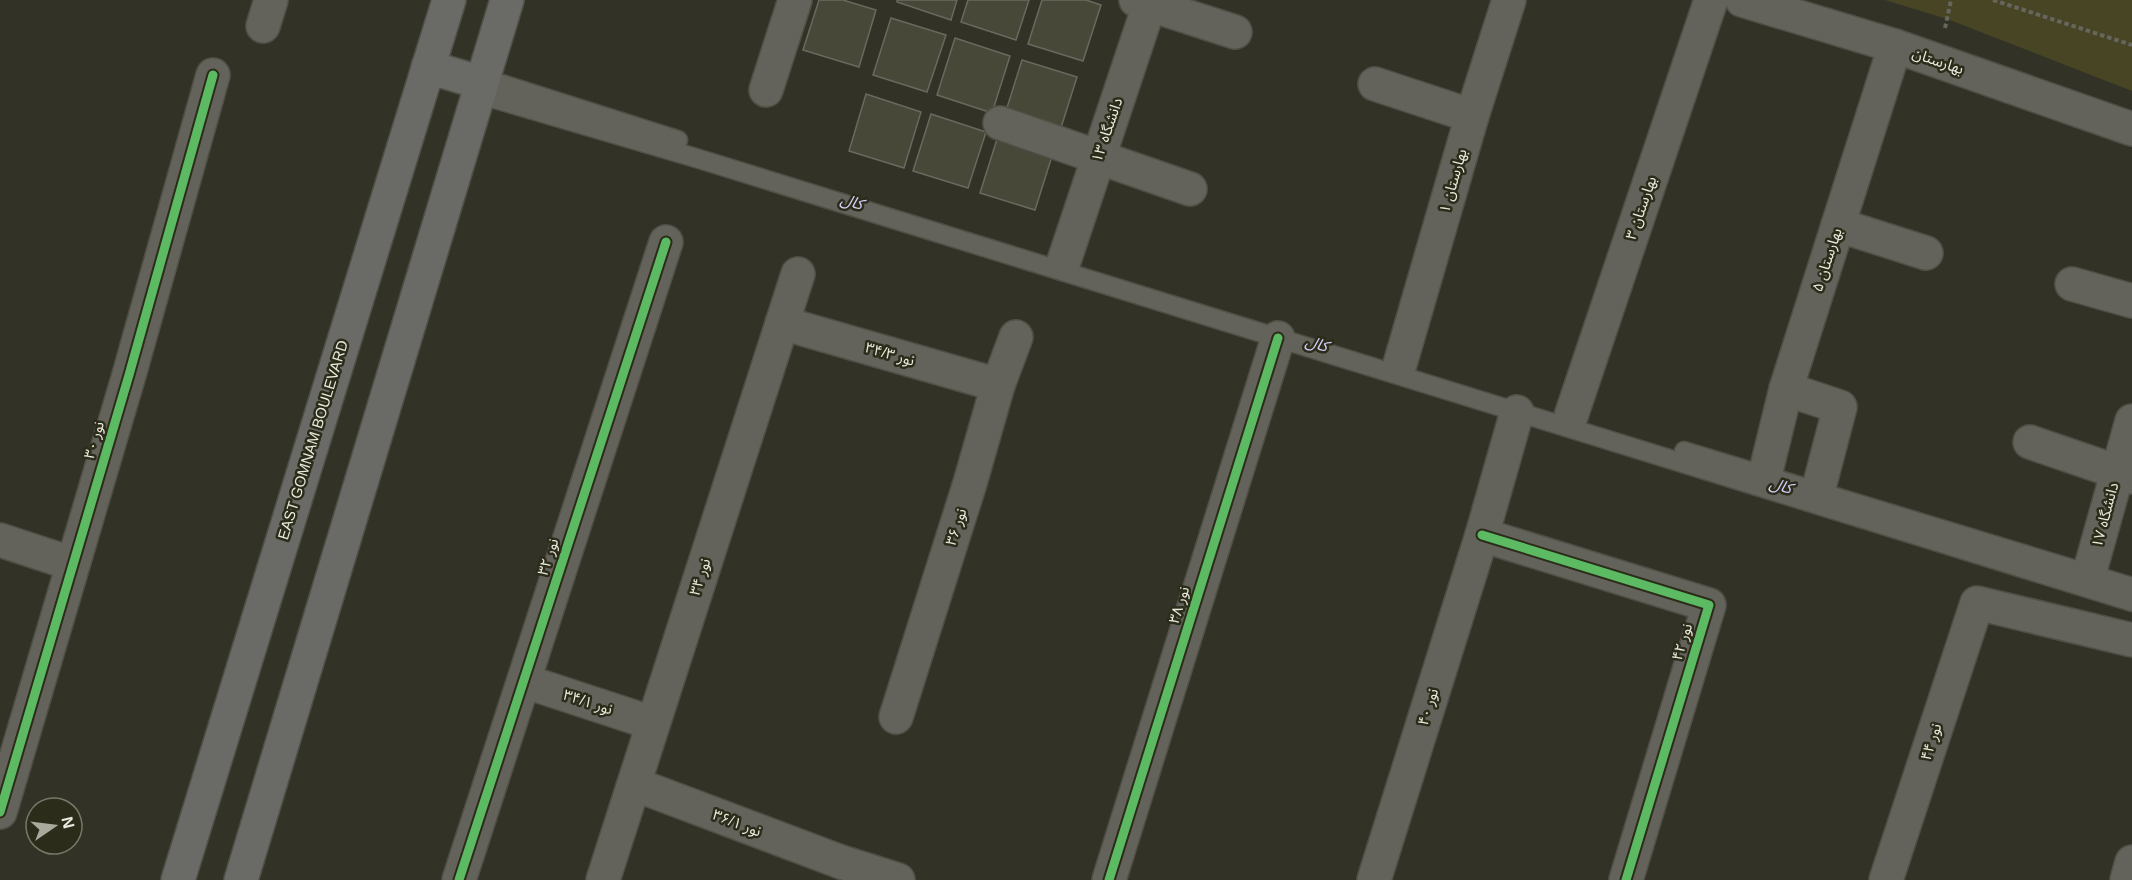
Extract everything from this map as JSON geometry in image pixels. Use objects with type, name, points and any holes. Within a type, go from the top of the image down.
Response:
[{"type":"main road","name":"EAST GOMNAM BOULEVARD","points":[[178,880],[449,0]]},
{"type":"main road","points":[[241,880],[493,89],[507,0]]},
{"type":"main road","points":[[428,66],[493,89]]},
{"type":"street","points":[[766,90],[795,0]]},
{"type":"street","name":"بهارستان ۱","points":[[1400,363],[1472,116],[1509,0]]},
{"type":"street","name":"بهارستان ۳","points":[[1571,416],[1711,0]]},
{"type":"street","name":"بهارستان","points":[[1742,0],[1895,46],[2132,129]]},
{"type":"street","points":[[1146,2],[1235,32]]},
{"type":"street","name":"دانشگاه ۱۳","points":[[1064,261],[1146,2]]},
{"type":"street","name":"بهارستان ۵","points":[[1765,475],[1786,389],[1895,46]]},
{"type":"street","name":"نور ۳۰","points":[[0,812],[213,75]]},
{"type":"street","points":[[1375,84],[1472,116]]},
{"type":"street","points":[[1000,123],[1190,189]]},
{"type":"street","points":[[1838,225],[1926,254]]},
{"type":"street","name":"نور ۳۲","points":[[459,880],[666,242]]},
{"type":"street","name":"نور ۳۴","points":[[603,880],[798,274]]},
{"type":"street","points":[[2072,284],[2132,301]]},
{"type":"street","name":"نور ۳۴/۳","points":[[782,323],[998,385]]},
{"type":"street","name":"نور ۳۶","points":[[896,717],[970,483],[998,385],[1016,337]]},
{"type":"street","name":"نور ۳۸","points":[[1109,880],[1278,338]]},
{"type":"street","points":[[1786,389],[1840,407],[1818,490]]},
{"type":"street","name":"نور ۴۰","points":[[1374,880],[1482,535],[1517,412]]},
{"type":"street","name":"دانشگاه ۱۷","points":[[2089,574],[2125,474],[2132,421]]},
{"type":"street","points":[[2030,442],[2125,474]]},
{"type":"street","name":"نور ۴۲","points":[[1482,535],[1709,605],[1626,880]]},
{"type":"street","points":[[0,540],[73,564]]},
{"type":"street","name":"نور ۴۴","points":[[1886,880],[1977,603],[2132,640]]},
{"type":"street","name":"نور ۳۴/۱","points":[[524,681],[652,723]]},
{"type":"street","name":"نور ۳۶/۱","points":[[634,784],[838,871],[898,880]]},
{"type":"street","points":[[2127,880],[2132,862]]},
{"type":"lane","points":[[493,89],[2132,587]]},
{"type":"lane","points":[[493,89],[696,158],[2132,602]]},
{"type":"path","points":[[1993,0],[2132,45]]},
{"type":"shaded area","points":[[1885,0],[2132,0],[2132,91],[1947,19]]},
{"type":"building","points":[[819,0],[843,0],[876,10],[859,67],[803,50]]},
{"type":"building","points":[[897,0],[957,0],[951,20],[897,2]]},
{"type":"building","points":[[968,0],[1029,0],[1016,40],[961,22]]},
{"type":"building","points":[[1042,0],[1086,0],[1101,5],[1083,61],[1028,44]]},
{"type":"building","points":[[891,18],[946,35],[927,92],[873,75]]},
{"type":"building","points":[[955,38],[1010,56],[992,113],[937,95]]},
{"type":"building","points":[[1022,60],[1077,77],[1059,134],[1004,117]]},
{"type":"building","points":[[866,94],[921,112],[904,168],[849,151]]},
{"type":"building","points":[[931,114],[986,132],[968,188],[913,171]]},
{"type":"building","points":[[998,136],[1053,153],[1035,210],[980,193]]},
{"type":"cycle path","points":[[0,812],[129,375],[213,75]]},
{"type":"cycle path","points":[[459,880],[666,242]]},
{"type":"cycle path","points":[[1109,880],[1278,338]]},
{"type":"cycle path","points":[[1482,535],[1709,605],[1626,880]]},
{"type":"water label","name":"کال","points":[[852,201]]},
{"type":"water label","name":"کال","points":[[1317,343]]},
{"type":"water label","name":"کال","points":[[1781,485]]}]
